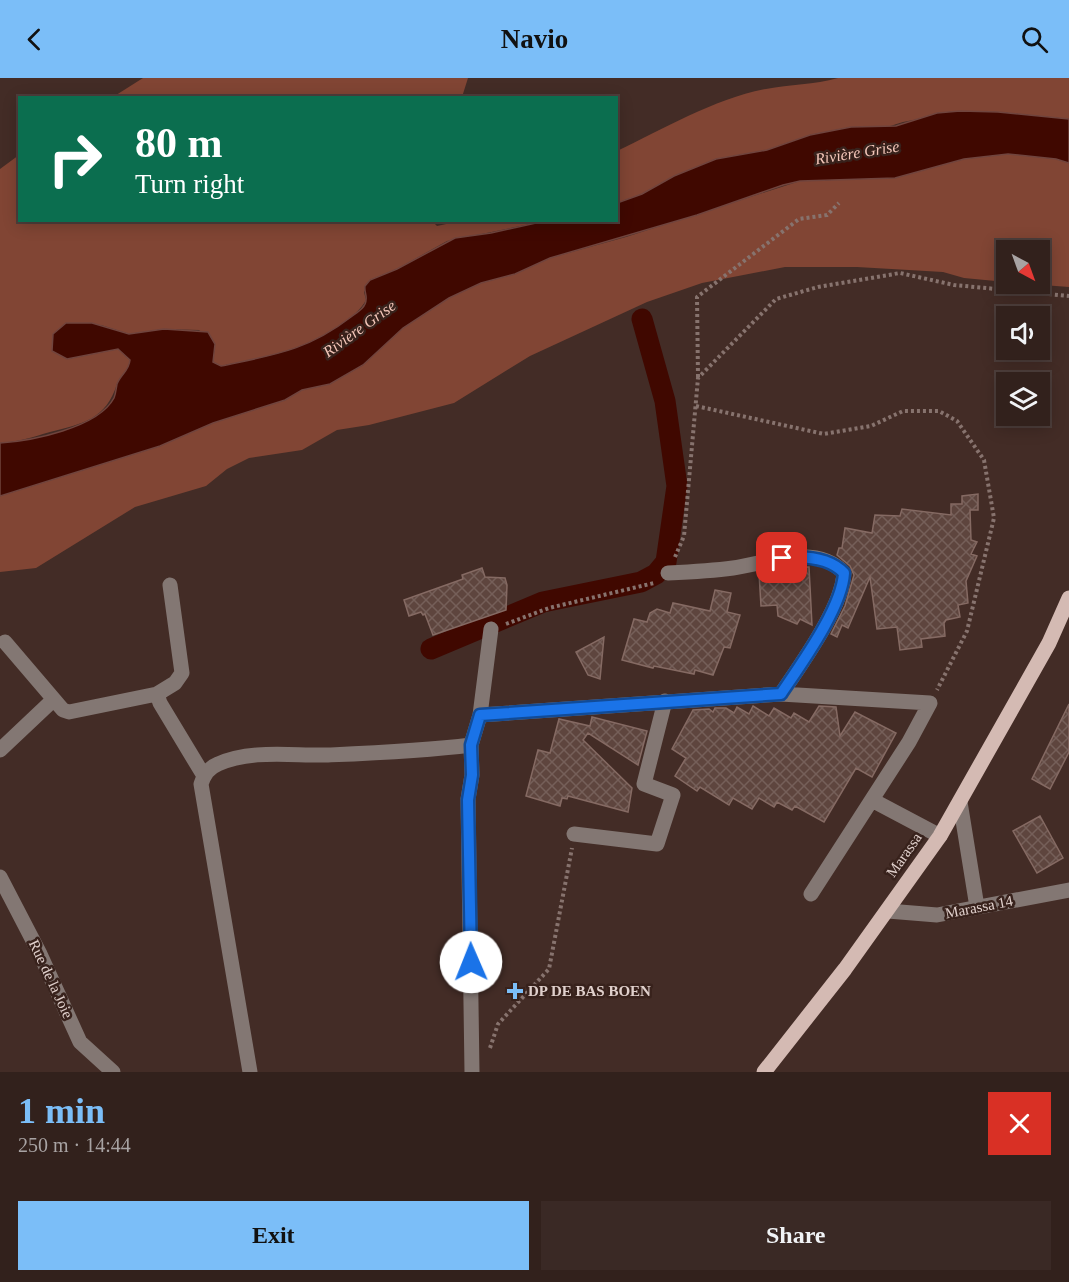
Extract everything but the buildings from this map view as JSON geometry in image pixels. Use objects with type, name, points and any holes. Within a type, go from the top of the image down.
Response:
[{"type":"main road","name":"Marassa","points":[[764,1072],[888,910],[940,836],[1049,643],[1069,598]]},
{"type":"street","points":[[668,573],[708,572],[795,557],[837,565],[844,573],[838,597],[811,649],[781,694]]},
{"type":"street","points":[[5,642],[63,710],[69,712],[157,694],[175,684],[182,673],[170,585]]},
{"type":"street","points":[[472,1072],[468,800],[472,775],[471,745],[480,715],[491,629]]},
{"type":"street","points":[[157,694],[160,703],[204,776]]},
{"type":"street","points":[[480,715],[781,694],[930,703],[872,800],[811,894]]},
{"type":"street","points":[[0,750],[53,700]]},
{"type":"street","points":[[574,834],[657,844],[673,795],[644,784],[664,701]]},
{"type":"street","points":[[250,1072],[201,784],[204,776],[210,768],[220,762],[266,754],[326,755],[471,745]]},
{"type":"street","points":[[872,800],[940,836]]},
{"type":"street","points":[[960,802],[977,908]]},
{"type":"street","name":"Rue de la Joie","points":[[0,877],[40,954],[80,1042],[113,1072]]},
{"type":"street","name":"Marassa 14","points":[[888,910],[937,915],[1069,890]]},
{"type":"path","points":[[491,629],[549,608],[650,586],[668,573],[684,536],[698,378],[697,297],[799,219],[827,215],[839,203]]},
{"type":"path","points":[[698,378],[776,299],[818,287],[900,273],[954,285],[1069,296]]},
{"type":"path","points":[[696,406],[824,434],[871,426],[903,411],[939,411],[957,421],[984,460],[994,518],[967,631],[930,703]]},
{"type":"path","points":[[489,1053],[498,1024],[549,969],[574,834]]},
{"type":"shaded area","points":[[143,78],[468,78],[462,96],[115,96]]},
{"type":"shaded area","points":[[838,78],[1069,78],[1069,119],[960,111],[887,127],[851,127],[810,135],[767,150],[716,159],[674,176],[642,194],[618,203],[618,151],[709,107],[747,93]]},
{"type":"shaded area","points":[[1008,154],[1056,159],[1069,163],[1069,287],[1050,286],[1050,240],[996,240],[996,281],[964,278],[943,272],[857,267],[785,267],[702,283],[647,302],[530,356],[454,403],[369,425],[337,430],[302,450],[249,458],[227,469],[206,486],[135,507],[36,568],[0,572],[0,496],[160,446],[213,423],[285,400],[302,390],[330,384],[363,365],[402,328],[449,298],[481,283],[515,274],[550,258],[626,237],[800,181],[894,178],[964,159]]},
{"type":"shaded area","points":[[18,156],[18,222],[433,222],[437,226],[455,222],[540,222],[447,241],[397,269],[370,280],[364,292],[366,300],[362,307],[329,333],[300,347],[269,356],[221,366],[213,362],[215,344],[199,330],[164,329],[129,334],[101,325],[67,359],[118,349],[130,360],[107,405],[83,423],[13,442],[0,443],[0,169]]},
{"type":"water","name":"Rivière Grise","points":[[998,112],[1069,119],[1069,163],[1056,159],[1008,154],[964,159],[895,178],[800,181],[783,185],[697,215],[550,258],[515,274],[481,283],[449,298],[403,328],[363,365],[330,384],[302,390],[285,400],[213,423],[160,446],[0,496],[0,443],[45,436],[79,425],[94,417],[114,398],[117,384],[128,367],[130,360],[118,349],[67,359],[52,351],[53,334],[66,323],[92,323],[129,334],[164,329],[208,332],[215,344],[213,362],[221,366],[273,355],[304,345],[335,328],[358,312],[366,303],[365,286],[370,280],[397,269],[455,238],[540,222],[618,222],[618,203],[642,194],[674,176],[716,159],[767,150],[810,135],[851,127],[896,126],[937,113]]},
{"type":"waterway","points":[[431,649],[543,602],[641,582],[656,574],[666,562],[677,486],[665,401],[642,319]]},
{"type":"place","name":"DP DE BAS BOEN","points":[[515,991]]},
{"type":"route","points":[[471,962],[468,800],[472,775],[471,745],[480,715],[781,694],[811,649],[844,582],[844,573],[837,565],[826,561],[795,557],[782,558]]}]
